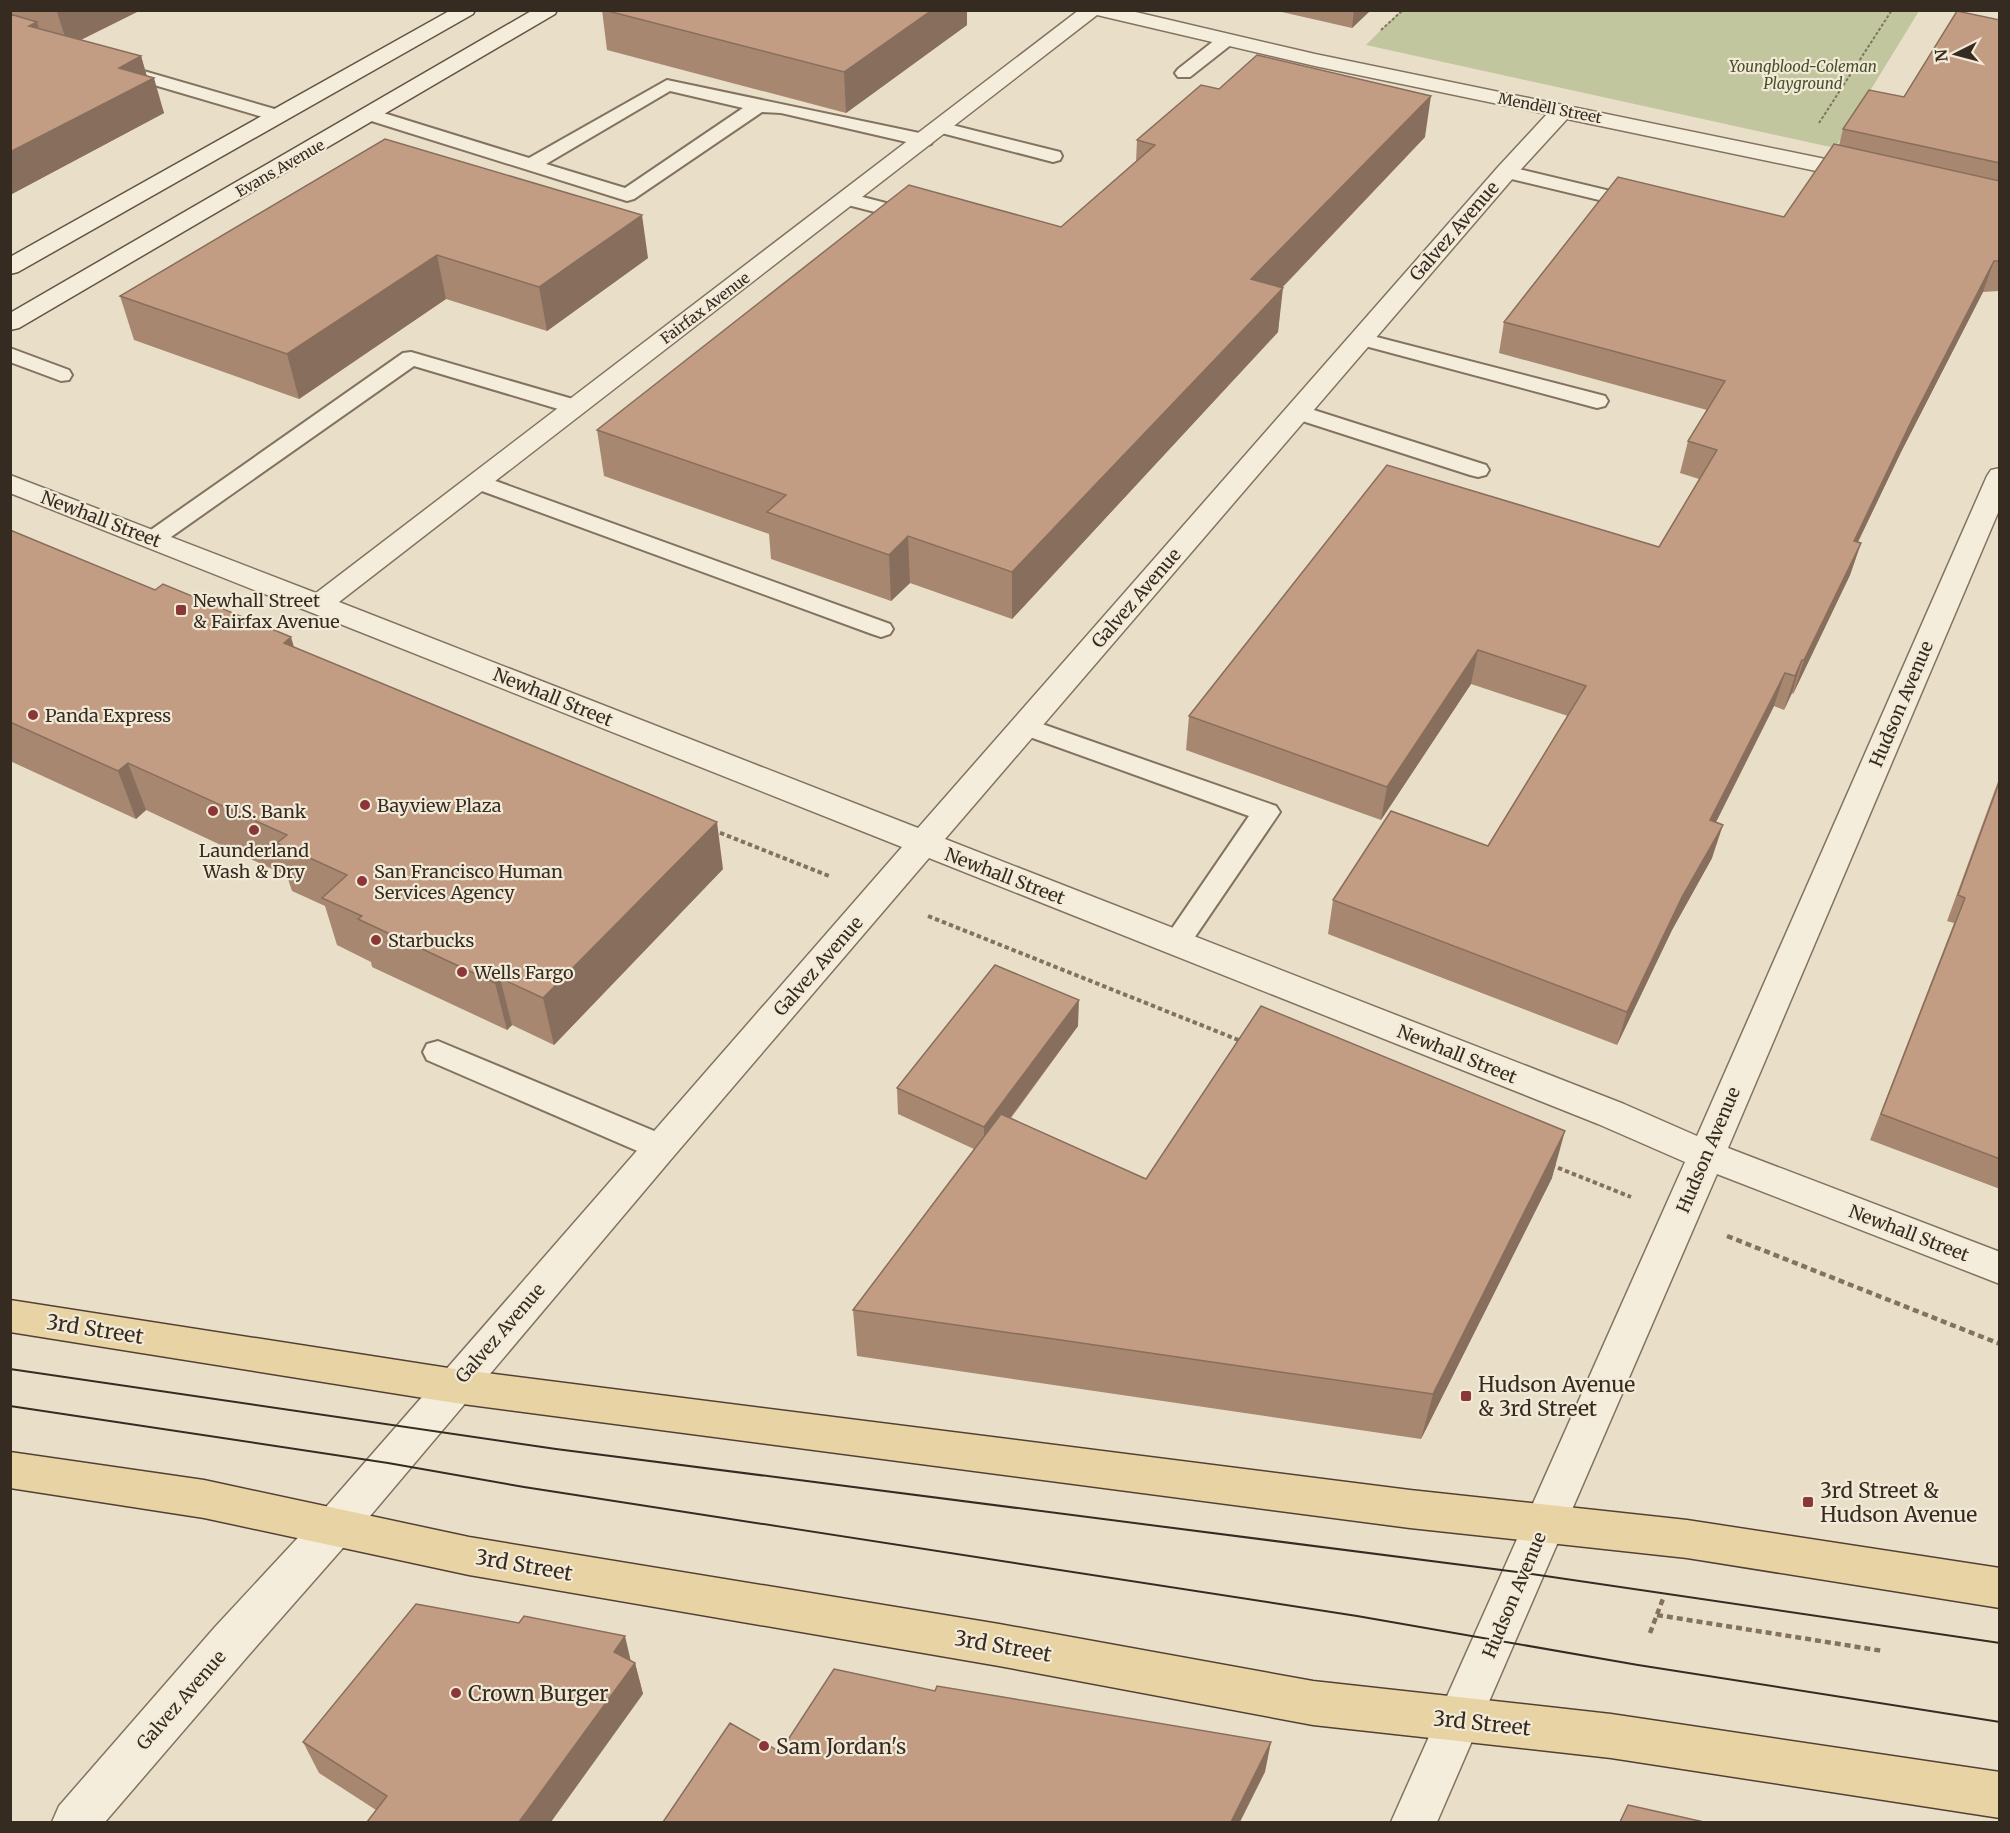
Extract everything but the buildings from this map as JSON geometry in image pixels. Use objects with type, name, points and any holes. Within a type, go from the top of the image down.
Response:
[{"type":"main road","name":"3rd Street","points":[[10,1316],[455,1386],[1399,1507],[1687,1539],[2000,1588]]},
{"type":"main road","name":"3rd Street","points":[[10,1470],[204,1499],[469,1556],[999,1645],[1313,1703],[1611,1736],[2000,1795]]},
{"type":"street","points":[[10,267],[466,10]]},
{"type":"street","name":"Evans Avenue","points":[[10,323],[548,10]]},
{"type":"street","name":"Fairfax Avenue","points":[[318,605],[1092,10]]},
{"type":"street","name":"Mendell Street","points":[[1100,10],[1324,62],[1796,158],[1886,179]]},
{"type":"street","name":"Galvez Avenue","points":[[75,1822],[231,1642],[334,1528],[660,1147],[1360,339],[1563,110]]},
{"type":"street","name":"Hudson Avenue","points":[[1414,1822],[1680,1217],[2000,476]]},
{"type":"street","name":"Newhall Street","points":[[10,483],[1611,1114],[1706,1155],[2000,1268]]},
{"type":"lane","points":[[1184,73],[1226,40]]},
{"type":"lane","points":[[114,63],[279,116]]},
{"type":"lane","points":[[531,165],[667,85],[758,106],[781,108],[1053,156]]},
{"type":"lane","points":[[371,115],[627,195],[758,106]]},
{"type":"lane","points":[[1506,172],[1660,209]]},
{"type":"lane","points":[[847,199],[938,222]]},
{"type":"lane","points":[[1360,339],[1597,401]]},
{"type":"lane","points":[[10,354],[61,375]]},
{"type":"lane","points":[[153,539],[411,358],[575,407]]},
{"type":"lane","points":[[1298,412],[1479,470]]},
{"type":"lane","points":[[479,482],[881,628]]},
{"type":"lane","points":[[1025,726],[1266,812],[1176,943]]},
{"type":"lane","points":[[438,1052],[660,1147]]},
{"type":"path","points":[[1796,158],[1892,10]]},
{"type":"path","points":[[702,826],[1245,1043]]},
{"type":"path","points":[[1546,1163],[2000,1344]]},
{"type":"path","points":[[1650,1633],[1664,1596]]},
{"type":"path","points":[[1657,1615],[1883,1651]]},
{"type":"green space","name":"Youngblood-Coleman Playground","points":[[1400,11],[1919,11],[1835,148],[1366,45]]},
{"type":"tram line","points":[[10,1369],[556,1449],[1525,1573],[2000,1643]]},
{"type":"tram line","points":[[10,1406],[388,1463],[524,1487],[1357,1616],[1638,1665],[2000,1722]]},
{"type":"place","name":"Newhall Street & Fairfax Avenue","points":[[181,610]]},
{"type":"place","name":"Panda Express","points":[[33,715]]},
{"type":"place","name":"Bayview Plaza","points":[[365,805]]},
{"type":"place","name":"U.S. Bank","points":[[213,811]]},
{"type":"place","name":"Launderland Wash & Dry","points":[[254,830]]},
{"type":"place","name":"San Francisco Human Services Agency","points":[[362,881]]},
{"type":"place","name":"Starbucks","points":[[376,940]]},
{"type":"place","name":"Wells Fargo","points":[[462,972]]},
{"type":"place","name":"Hudson Avenue & 3rd Street","points":[[1466,1396]]},
{"type":"place","name":"3rd Street & Hudson Avenue","points":[[1808,1502]]},
{"type":"place","name":"Crown Burger","points":[[456,1693]]},
{"type":"place","name":"Sam Jordan's","points":[[764,1746]]}]
